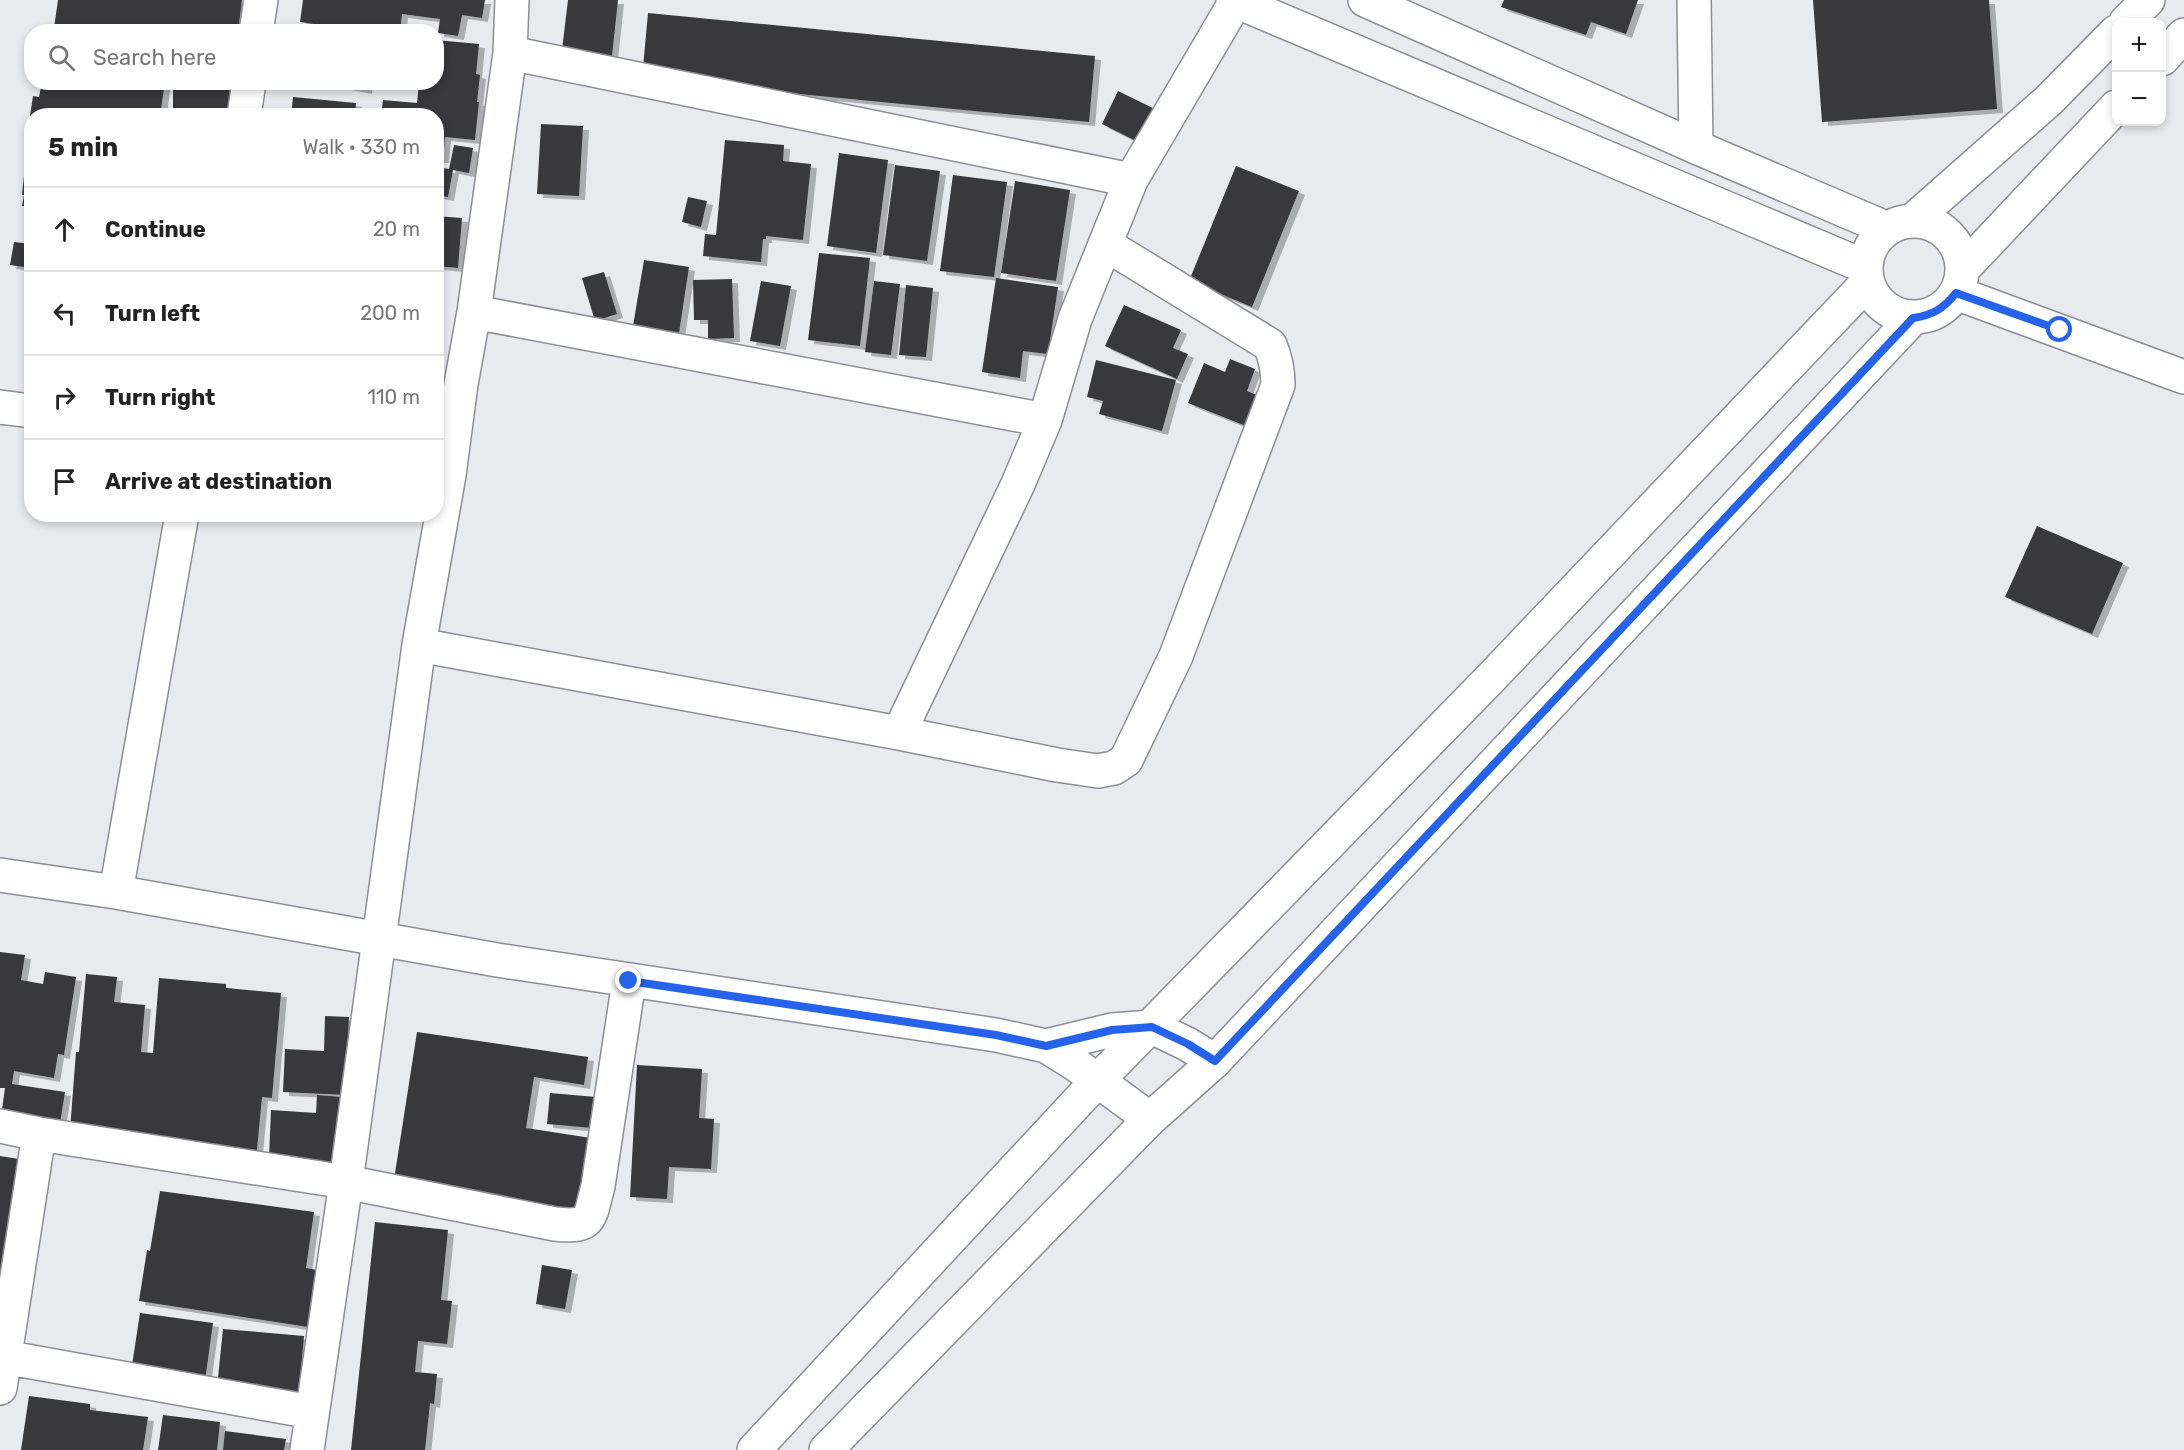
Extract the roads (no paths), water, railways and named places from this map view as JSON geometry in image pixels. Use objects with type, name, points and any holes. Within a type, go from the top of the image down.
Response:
[{"type":"street","points":[[257,24],[261,0]]},
{"type":"street","points":[[444,469],[474,312],[510,53],[512,0]]},
{"type":"street","points":[[1365,0],[1696,147],[1900,225],[1927,223],[1942,229],[1953,240],[1960,254],[1960,281]]},
{"type":"street","points":[[1694,0],[1696,147]]},
{"type":"street","points":[[2130,18],[2148,0]]},
{"type":"street","points":[[899,733],[1018,484],[1045,420],[1074,319],[1131,180],[1234,1],[1866,275]]},
{"type":"street","points":[[2166,55],[2184,35]]},
{"type":"street","points":[[2112,36],[2048,101],[1900,225],[1877,239],[1869,252],[1866,275],[1874,297],[1884,308],[1898,315],[1913,318],[1930,316],[1945,307],[1960,281],[2112,110]]},
{"type":"street","points":[[510,53],[1131,180]]},
{"type":"street","points":[[245,108],[248,90]]},
{"type":"street","points":[[419,645],[899,733],[1057,765],[1098,771],[1114,768],[1126,760],[1176,656],[1278,385],[1278,372],[1276,358],[1270,345],[1105,244]]},
{"type":"street","points":[[754,1450],[1097,1081],[1497,671],[1866,275]]},
{"type":"street","points":[[1960,281],[2184,377]]},
{"type":"street","points":[[474,312],[1045,420]]},
{"type":"street","points":[[826,1450],[1150,1119],[1215,1061],[1913,318]]},
{"type":"street","points":[[0,406],[24,410]]},
{"type":"street","points":[[116,892],[181,522]]},
{"type":"street","points":[[307,1450],[436,522]]},
{"type":"street","points":[[0,875],[116,892],[258,919],[629,981],[996,1035],[1046,1046],[1150,1119]]},
{"type":"street","points":[[0,1126],[346,1182],[555,1224],[581,1225],[589,1219],[598,1186],[629,981]]},
{"type":"street","points":[[1046,1046],[1112,1030],[1152,1027],[1188,1044],[1215,1061]]},
{"type":"street","points":[[39,1134],[2,1373],[312,1412]]}]
